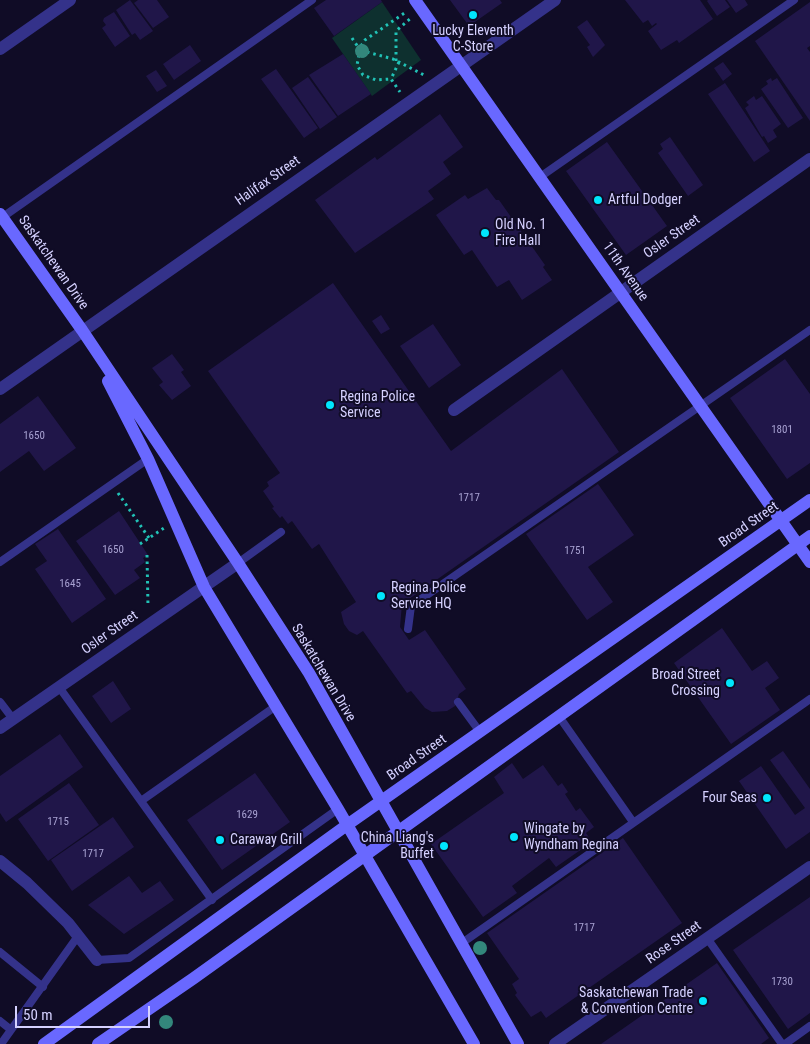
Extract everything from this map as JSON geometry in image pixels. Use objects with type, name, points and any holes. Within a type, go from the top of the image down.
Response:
[{"type":"main road","name":"11th Avenue","points":[[418,5],[810,562]]},
{"type":"main road","name":"Saskatchewan Drive","points":[[1,217],[82,330],[238,563],[309,673],[518,1044]]},
{"type":"main road","name":"Saskatchewan Drive","points":[[82,330],[148,459],[204,587],[347,825],[474,1044]]},
{"type":"main road","name":"Broad Street","points":[[44,1044],[347,825],[810,500]]},
{"type":"main road","points":[[98,1044],[398,832],[558,715],[810,536]]},
{"type":"street","points":[[0,49],[70,0]]},
{"type":"street","name":"Halifax Street","points":[[0,389],[555,0]]},
{"type":"street","name":"Osler Street","points":[[454,410],[810,160]]},
{"type":"street","name":"Osler Street","points":[[0,728],[238,563]]},
{"type":"street","points":[[0,861],[27,883],[68,923],[97,960]]},
{"type":"street","name":"Rose Street","points":[[555,1044],[810,867]]},
{"type":"lane","points":[[1,217],[312,0]]},
{"type":"lane","points":[[540,177],[794,0]]},
{"type":"lane","points":[[408,629],[411,606],[810,330]]},
{"type":"lane","points":[[0,562],[148,459]]},
{"type":"lane","points":[[238,563],[281,532]]},
{"type":"lane","points":[[59,687],[212,900]]},
{"type":"lane","points":[[462,943],[810,699]]},
{"type":"lane","points":[[0,702],[13,720]]},
{"type":"lane","points":[[458,702],[480,732]]},
{"type":"lane","points":[[141,801],[276,706]]},
{"type":"lane","points":[[558,715],[633,822]]},
{"type":"lane","points":[[97,960],[129,958],[338,810]]},
{"type":"lane","points":[[1,1044],[78,936]]},
{"type":"lane","points":[[707,938],[784,1044],[810,1026]]},
{"type":"lane","points":[[0,952],[43,987]]},
{"type":"lane","points":[[0,1021],[10,1029]]},
{"type":"path","points":[[391,79],[376,80],[363,75],[357,65],[357,53],[365,40],[418,5]]},
{"type":"path","points":[[391,79],[397,61],[396,31],[418,5]]},
{"type":"path","points":[[352,38],[366,49],[367,52],[397,61],[436,82]]},
{"type":"path","points":[[358,55],[365,55],[367,52]]},
{"type":"path","points":[[391,79],[407,102]]},
{"type":"path","points":[[112,484],[149,538]]},
{"type":"path","points":[[140,544],[175,520]]},
{"type":"path","points":[[147,555],[148,626]]},
{"type":"green space","points":[[382,2],[421,60],[372,96],[332,38]]},
{"type":"building","points":[[130,0],[153,31],[140,40],[135,33],[132,35],[116,10]]},
{"type":"building","points":[[138,0],[157,0],[169,17],[153,28],[134,3]]},
{"type":"building","points":[[326,0],[381,0],[382,2],[334,36],[314,8]]},
{"type":"building","name":"Lucky Eleventh C-Store","points":[[450,0],[500,0],[502,3],[469,26]]},
{"type":"building","points":[[625,0],[700,0],[713,19],[679,43],[677,40],[661,50],[648,31],[657,24],[652,26],[648,20],[643,23]]},
{"type":"building","points":[[708,0],[725,0],[730,7],[717,16]]},
{"type":"building","points":[[727,0],[745,0],[748,5],[736,13]]},
{"type":"building","points":[[810,2],[810,46],[807,48],[810,52],[810,121],[755,41]]},
{"type":"building","points":[[114,12],[130,36],[115,47],[102,28],[106,25],[103,21],[104,18]]},
{"type":"building","points":[[587,20],[605,45],[593,57],[587,47],[590,45],[577,27]]},
{"type":"building","points":[[190,45],[201,61],[174,80],[163,64]]},
{"type":"building","points":[[343,54],[371,94],[338,116],[309,75]]},
{"type":"building","points":[[723,62],[732,74],[723,81],[714,68]]},
{"type":"building","points":[[276,69],[318,128],[304,138],[261,79]]},
{"type":"building","points":[[156,70],[167,86],[157,92],[146,76]]},
{"type":"building","points":[[308,77],[337,117],[320,129],[292,88]]},
{"type":"building","points":[[771,78],[772,81],[777,78],[803,118],[788,128],[761,89],[768,84],[766,81]]},
{"type":"building","points":[[725,83],[770,151],[754,162],[708,94]]},
{"type":"building","points":[[754,96],[756,100],[762,96],[781,124],[773,130],[777,137],[768,143],[764,136],[762,137],[745,108],[749,105],[746,102]]},
{"type":"building","points":[[440,114],[463,147],[443,162],[451,174],[428,191],[434,199],[355,253],[315,200],[375,157],[377,160]]},
{"type":"building","points":[[670,137],[703,185],[688,196],[658,153],[663,149],[660,144]]},
{"type":"building","points":[[607,142],[667,226],[626,255],[566,171]]},
{"type":"building","name":"Old No. 1 Fire Hall","points":[[487,188],[496,200],[499,200],[545,265],[543,267],[552,280],[522,300],[509,280],[497,287],[472,250],[464,255],[436,215],[465,195],[468,199]]},
{"type":"building","points":[[333,283],[451,451],[562,369],[619,452],[402,604],[400,627],[409,640],[425,630],[466,689],[459,694],[455,706],[447,711],[432,712],[425,708],[411,691],[407,693],[363,631],[357,635],[349,631],[344,624],[341,612],[356,602],[319,544],[312,549],[292,521],[288,524],[272,508],[274,507],[263,491],[269,486],[267,482],[280,473],[208,371]]},
{"type":"building","points":[[381,315],[390,329],[381,334],[372,321]]},
{"type":"building","points":[[433,324],[461,365],[429,388],[400,346]]},
{"type":"building","points":[[172,354],[184,370],[181,372],[191,386],[172,400],[159,385],[163,382],[152,368]]},
{"type":"building","points":[[785,359],[810,394],[810,463],[787,479],[730,398]]},
{"type":"building","points":[[38,396],[76,448],[44,471],[29,451],[0,472],[0,424]]},
{"type":"building","points":[[598,484],[634,535],[588,567],[613,602],[587,620],[526,534]]},
{"type":"building","points":[[119,511],[148,555],[143,558],[145,562],[134,570],[140,578],[115,595],[76,541]]},
{"type":"building","points":[[58,529],[106,599],[72,623],[35,569],[47,561],[35,544]]},
{"type":"building","name":"Broad Street Crossing","points":[[722,628],[752,671],[767,661],[779,678],[765,688],[780,710],[731,744],[674,663]]},
{"type":"building","points":[[113,681],[131,709],[111,723],[92,696]]},
{"type":"building","points":[[60,734],[83,767],[6,822],[0,813],[0,776]]},
{"type":"building","name":"Four Seas","points":[[783,751],[810,789],[810,832],[786,849],[739,781],[761,766],[795,815],[805,808],[770,760]]},
{"type":"building","name":"Wingate by Wyndham Regina","points":[[512,763],[523,779],[543,765],[558,786],[562,783],[568,792],[565,794],[576,811],[580,808],[594,827],[586,833],[592,842],[556,867],[549,858],[512,886],[517,893],[483,917],[431,844],[504,793],[494,777]]},
{"type":"building","points":[[255,773],[290,822],[222,870],[187,820]]},
{"type":"building","points":[[69,783],[99,825],[48,861],[18,819]]},
{"type":"building","points":[[113,817],[134,847],[72,891],[51,860]]},
{"type":"building","points":[[623,838],[682,923],[546,1018],[541,1011],[531,1017],[515,995],[517,993],[512,984],[519,979],[487,933]]},
{"type":"building","points":[[129,876],[142,893],[160,881],[174,900],[124,934],[88,905]]},
{"type":"building","points":[[810,897],[810,1013],[788,1029],[733,950]]},
{"type":"building","name":"Saskatchewan Trade & Convention Centre","points":[[717,963],[769,1038],[761,1044],[601,1044]]},
{"type":"place","name":"Lucky Eleventh C-Store","points":[[473,15]]},
{"type":"place","name":"Artful Dodger","points":[[598,200]]},
{"type":"place","name":"Old No. 1 Fire Hall","points":[[485,233]]},
{"type":"place","name":"Regina Police Service","points":[[330,405]]},
{"type":"place","name":"Regina Police Service HQ","points":[[381,596]]},
{"type":"place","name":"Broad Street Crossing","points":[[730,683]]},
{"type":"place","name":"Four Seas","points":[[767,798]]},
{"type":"place","name":"Wingate by Wyndham Regina","points":[[514,837]]},
{"type":"place","name":"Caraway Grill","points":[[220,840]]},
{"type":"place","name":"China Liang's Buffet","points":[[444,846]]},
{"type":"place","name":"Saskatchewan Trade & Convention Centre","points":[[703,1001]]}]
